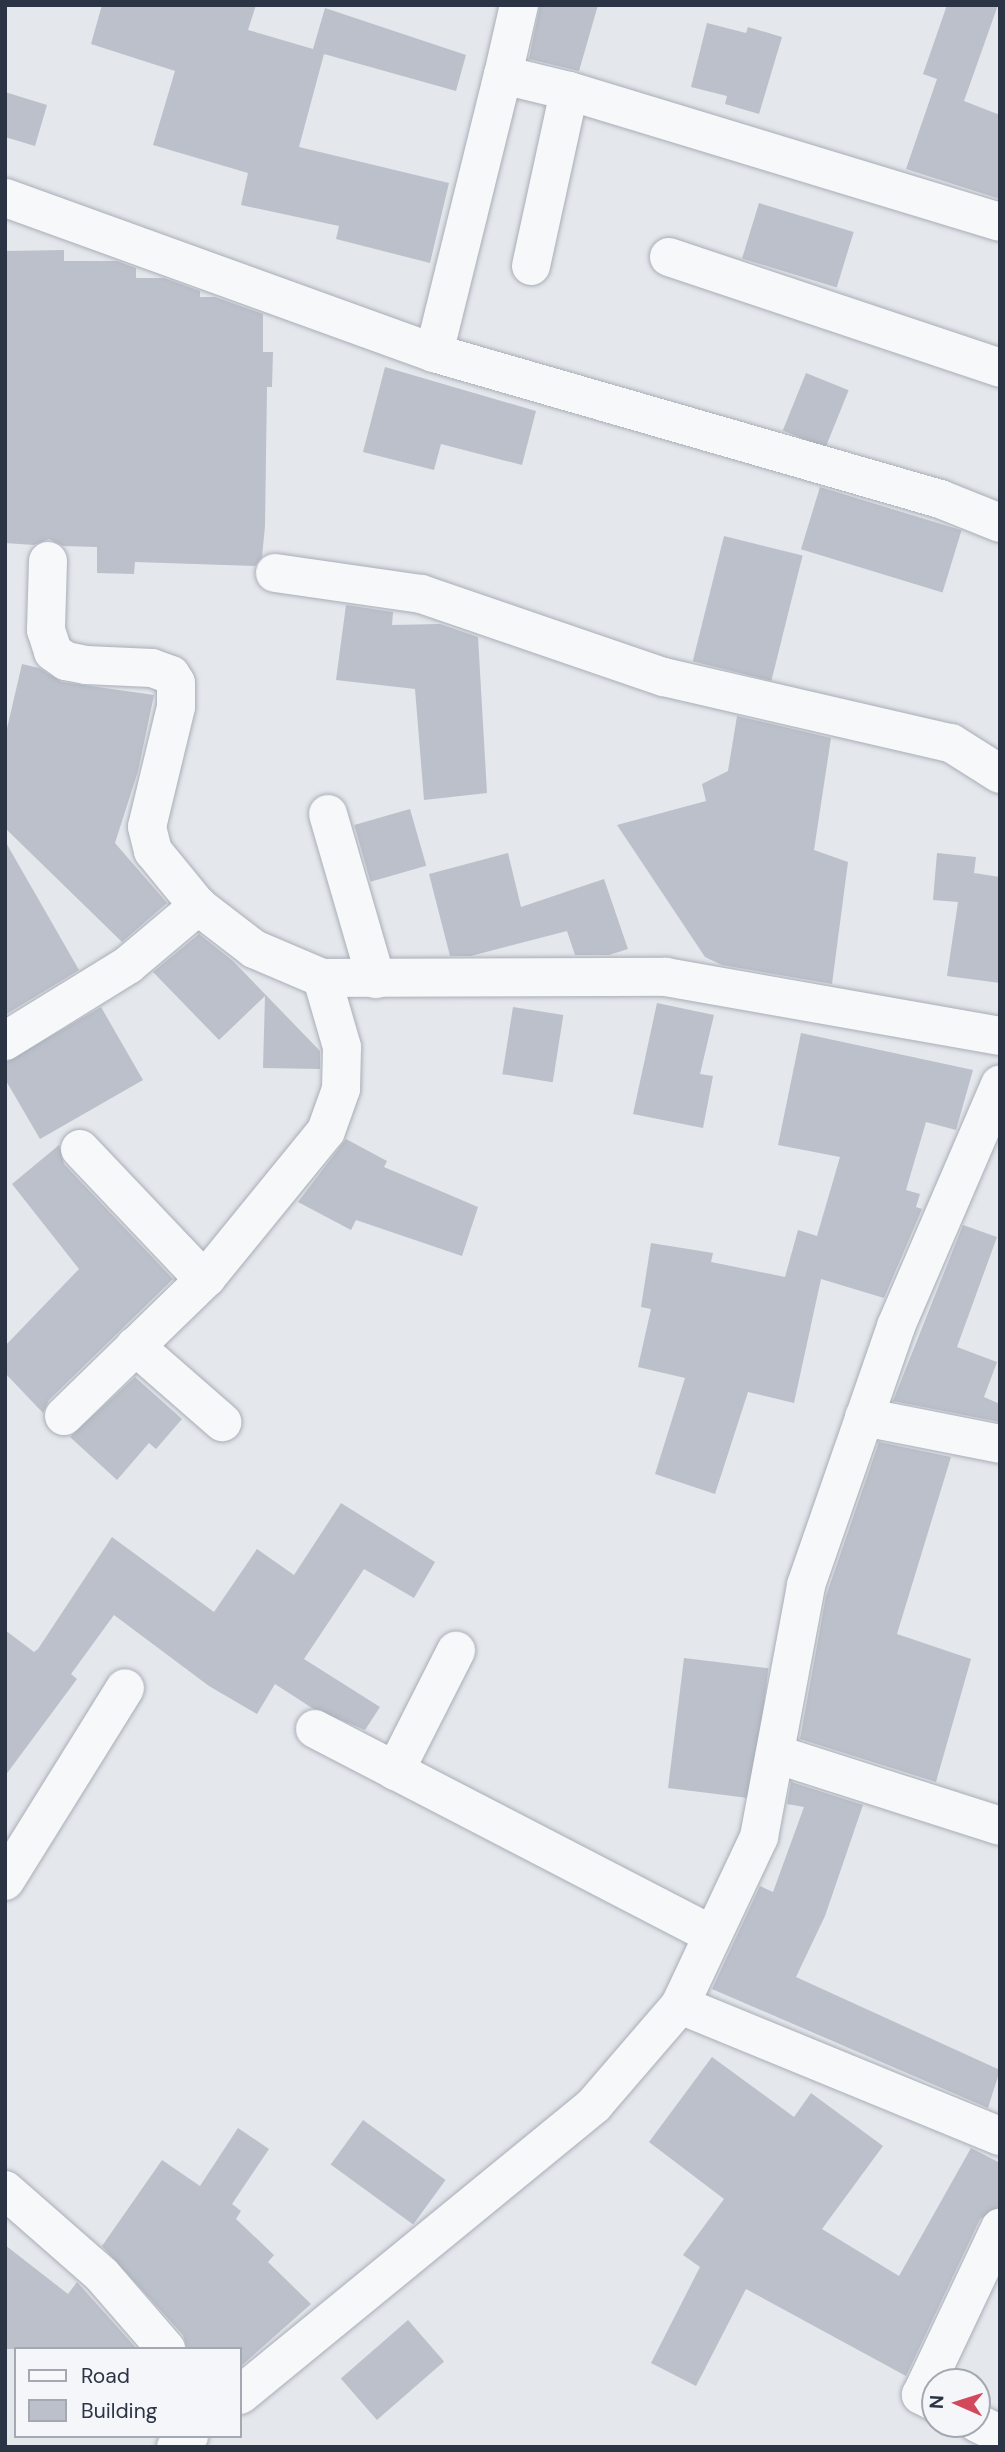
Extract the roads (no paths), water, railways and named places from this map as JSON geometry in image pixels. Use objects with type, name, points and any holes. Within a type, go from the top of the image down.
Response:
[{"type":"street","points":[[434,353],[519,5]]},
{"type":"street","points":[[503,75],[569,91],[1000,222]]},
{"type":"street","points":[[531,267],[569,91]]},
{"type":"street","points":[[6,198],[434,353],[940,499],[1000,523]]},
{"type":"street","points":[[669,257],[1000,368]]},
{"type":"street","points":[[1000,538],[1000,555]]},
{"type":"street","points":[[48,561],[46,630],[53,652],[66,661],[86,665],[152,668],[170,675],[176,683],[176,706],[146,827],[153,851],[198,906],[254,949],[322,978],[376,979],[467,974],[666,977],[1000,1037]]},
{"type":"street","points":[[275,573],[421,594],[664,677],[950,743],[1000,774]]},
{"type":"street","points":[[328,814],[376,979]]},
{"type":"street","points":[[5,1041],[128,965],[198,906]]},
{"type":"street","points":[[64,1416],[207,1277],[326,1131],[341,1089],[342,1047],[322,978]]},
{"type":"street","points":[[242,2393],[594,2105],[680,2005],[759,1837],[806,1584],[863,1417],[896,1326],[1000,1084]]},
{"type":"street","points":[[80,1149],[192,1268],[207,1277]]},
{"type":"street","points":[[135,1346],[222,1422]]},
{"type":"street","points":[[863,1417],[1000,1444]]},
{"type":"street","points":[[395,1771],[456,1651]]},
{"type":"street","points":[[10,1859],[125,1688]]},
{"type":"street","points":[[315,1729],[712,1935]]},
{"type":"street","points":[[775,1754],[1000,1826]]},
{"type":"street","points":[[680,2005],[996,2126]]},
{"type":"street","points":[[5,2190],[102,2275],[164,2347]]},
{"type":"street","points":[[934,2368],[1000,2228]]}]
